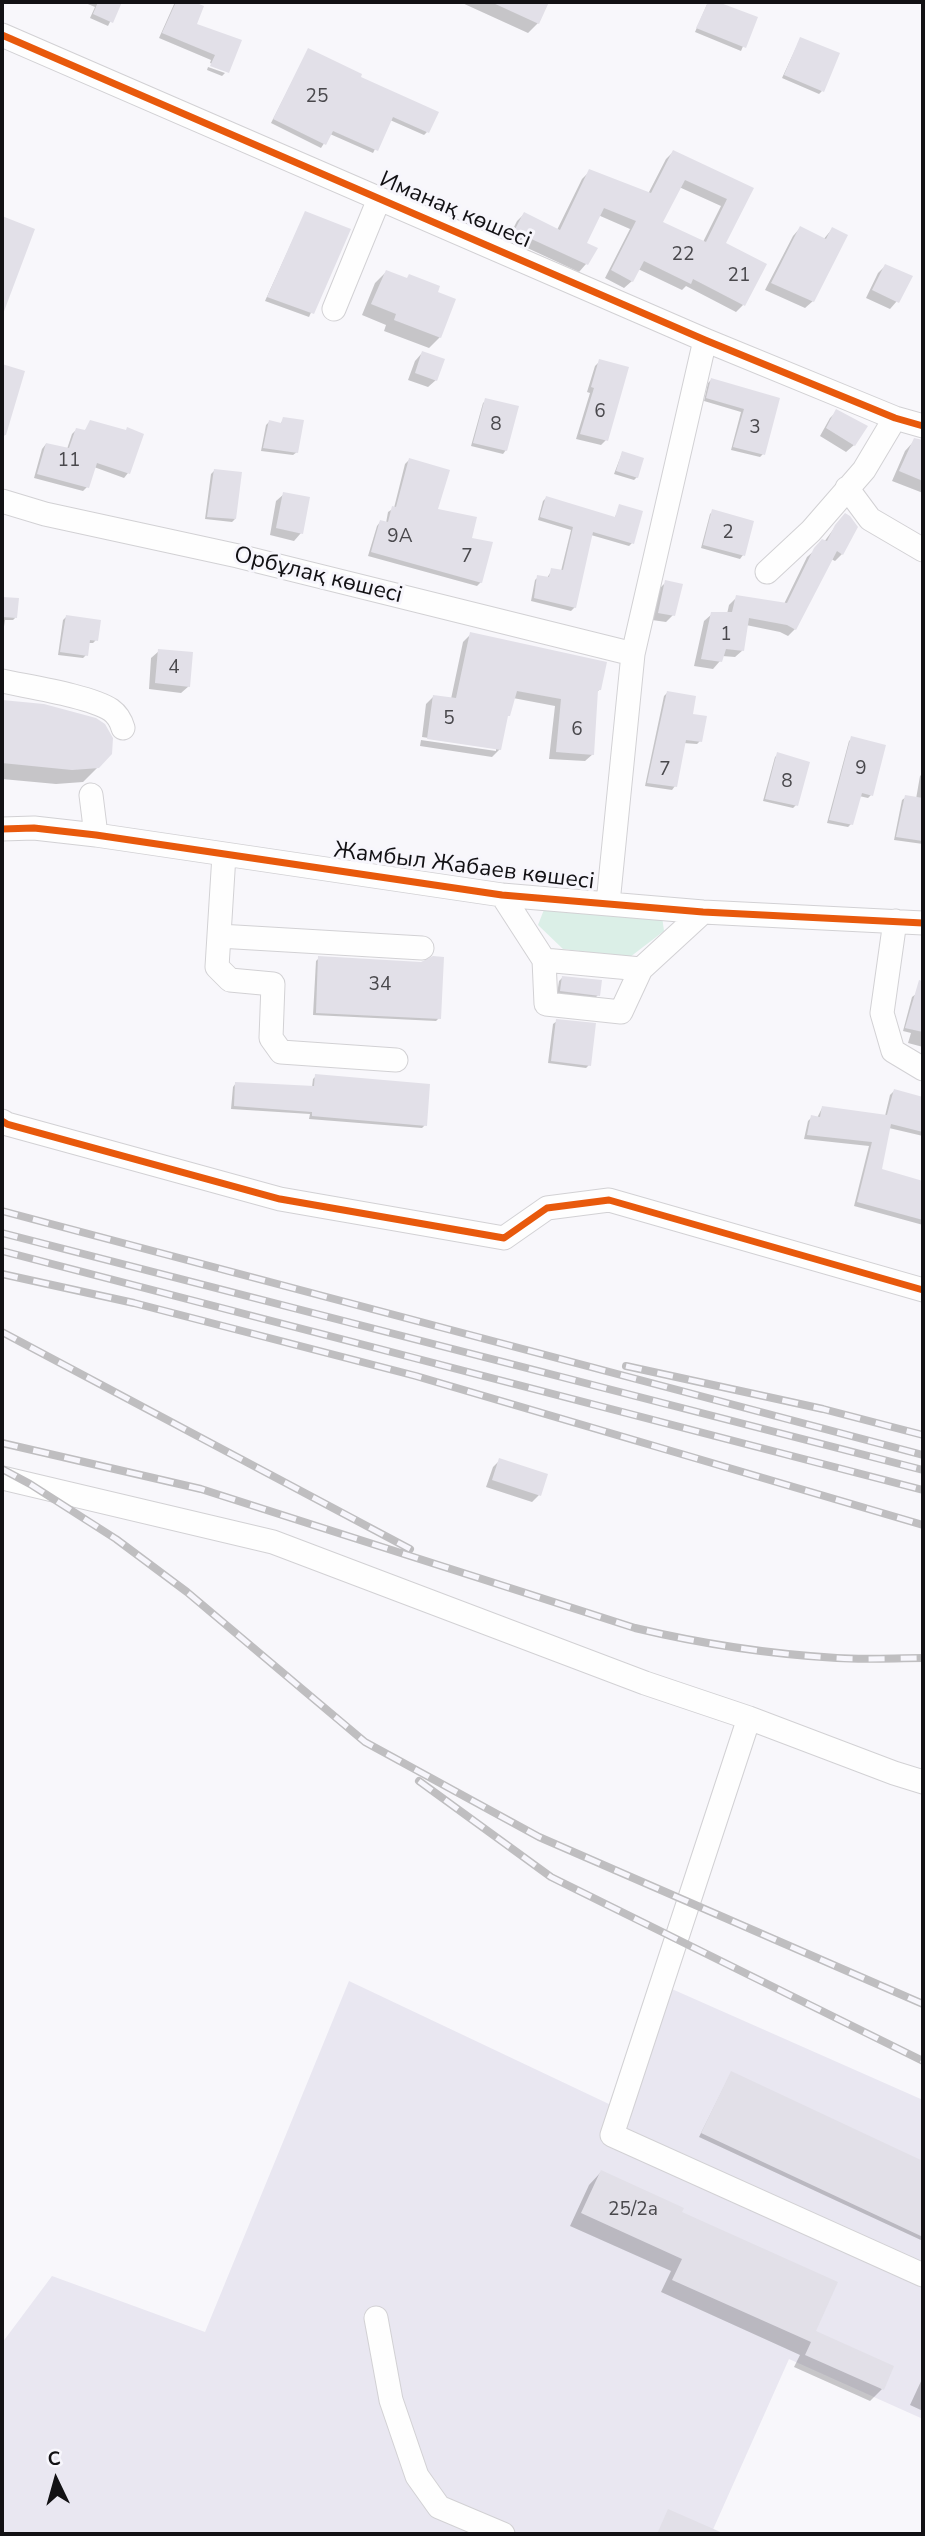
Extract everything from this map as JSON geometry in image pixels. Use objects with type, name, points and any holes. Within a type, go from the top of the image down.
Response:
[{"type":"street","name":"Иманақ көшесі","points":[[2,35],[705,340],[895,418],[923,426]]},
{"type":"street","points":[[334,309],[379,199]]},
{"type":"street","points":[[608,903],[633,654],[705,340]]},
{"type":"street","points":[[766,572],[811,531],[864,470],[895,418]]},
{"type":"street","points":[[848,488],[870,519],[923,550]]},
{"type":"street","name":"Орбұлақ көшесі","points":[[2,501],[45,514],[239,556],[633,654]]},
{"type":"street","points":[[2,681],[91,701],[111,710],[120,719],[123,728]]},
{"type":"street","points":[[91,795],[96,835]]},
{"type":"street","name":"Жамбыл Жабаев көшесі","points":[[2,829],[34,828],[96,835],[502,895],[703,912],[923,923]]},
{"type":"street","points":[[224,855],[217,967],[230,980],[273,984],[271,1038],[281,1052],[397,1060]]},
{"type":"street","points":[[502,895],[544,960],[546,1004],[621,1012],[641,969],[703,912]]},
{"type":"street","points":[[895,921],[882,1013],[893,1051],[923,1069]]},
{"type":"street","points":[[219,936],[422,948]]},
{"type":"street","points":[[544,960],[641,969]]},
{"type":"street","points":[[2,1121],[280,1199],[503,1238],[547,1208],[609,1200],[923,1290]]},
{"type":"street","points":[[2,1478],[273,1542],[632,1678],[923,1782]]},
{"type":"street","points":[[749,1718],[612,2135],[923,2275]]},
{"type":"street","points":[[376,2318],[391,2400],[416,2476],[439,2507],[503,2534]]},
{"type":"shaded area","points":[[349,1981],[611,2105],[656,1982],[923,2100],[923,2419],[789,2359],[711,2534],[2,2534],[2,2343],[52,2276],[205,2332]]},
{"type":"green space","points":[[545,907],[662,916],[664,931],[630,957],[563,949],[538,925]]},
{"type":"building","points":[[98,2],[122,2],[113,23],[93,14]]},
{"type":"building","points":[[176,2],[194,2],[204,6],[197,24],[242,40],[229,73],[210,66],[215,55],[162,33]]},
{"type":"building","points":[[491,2],[549,2],[539,24]]},
{"type":"building","points":[[708,2],[718,2],[758,17],[746,48],[696,28]]},
{"type":"building","points":[[800,37],[840,53],[824,92],[784,75]]},
{"type":"building","points":[[308,48],[362,74],[361,77],[439,112],[429,133],[393,117],[378,151],[333,131],[326,145],[273,119]]},
{"type":"building","points":[[673,150],[754,188],[726,243],[767,264],[745,306],[693,279],[691,284],[644,261],[633,282],[611,270],[636,221],[604,208],[587,243],[598,248],[588,265],[514,231],[524,212],[560,230],[589,169],[651,193]],"holes":[[[685,180],[727,199],[706,242],[663,222]]]},
{"type":"building","points":[[305,211],[351,229],[314,314],[267,297]]},
{"type":"building","points":[[2,216],[35,229],[3,314],[2,314]]},
{"type":"building","points":[[800,226],[826,239],[832,227],[848,235],[814,302],[771,283]]},
{"type":"building","points":[[885,264],[913,276],[899,303],[872,290]]},
{"type":"building","points":[[386,270],[407,278],[409,274],[440,286],[438,292],[456,299],[441,338],[394,320],[396,314],[371,304]]},
{"type":"building","points":[[422,351],[445,359],[437,381],[415,373]]},
{"type":"building","points":[[599,359],[629,367],[608,441],[580,434],[594,388],[591,387]]},
{"type":"building","points":[[2,364],[25,371],[6,435],[2,435]]},
{"type":"building","points":[[711,378],[780,398],[765,455],[733,447],[744,409],[706,398]]},
{"type":"building","points":[[485,398],[519,406],[507,451],[473,443]]},
{"type":"building","points":[[836,409],[868,426],[855,446],[826,428]]},
{"type":"building","points":[[283,417],[304,420],[298,453],[263,448],[269,420],[281,423]]},
{"type":"building","points":[[90,420],[126,430],[127,427],[144,434],[130,474],[97,463],[89,488],[37,474],[46,443],[69,448],[76,428],[85,430]]},
{"type":"building","points":[[914,438],[923,440],[923,481],[899,471]]},
{"type":"building","points":[[622,451],[644,458],[638,478],[616,471]]},
{"type":"building","points":[[409,458],[450,470],[438,509],[477,517],[472,538],[493,542],[482,583],[371,552],[380,520],[388,522],[392,506],[396,507]]},
{"type":"building","points":[[214,469],[242,472],[236,519],[207,517]]},
{"type":"building","points":[[283,492],[310,497],[303,534],[276,528]]},
{"type":"building","points":[[546,496],[615,517],[619,504],[643,511],[634,544],[593,532],[576,608],[534,598],[537,575],[549,577],[551,568],[563,570],[573,527],[540,517]]},
{"type":"building","points":[[712,509],[754,521],[745,556],[703,545]]},
{"type":"building","points":[[845,513],[858,527],[843,555],[837,551],[796,630],[787,625],[749,618],[744,651],[726,649],[722,662],[701,659],[711,612],[732,612],[736,595],[787,603],[814,548],[822,539],[827,541]]},
{"type":"building","points":[[665,580],[683,584],[675,616],[658,613]]},
{"type":"building","points":[[2,597],[19,598],[17,618],[2,617]]},
{"type":"building","points":[[66,615],[101,620],[98,641],[90,640],[88,656],[60,652]]},
{"type":"building","points":[[470,632],[607,662],[601,690],[598,690],[594,755],[556,752],[561,699],[517,691],[508,716],[501,750],[427,739],[433,695],[456,698]]},
{"type":"building","points":[[158,649],[193,652],[190,687],[155,683]]},
{"type":"building","points":[[667,691],[696,696],[693,714],[707,716],[702,742],[686,740],[677,787],[647,783]]},
{"type":"building","points":[[2,700],[44,704],[96,718],[105,724],[113,738],[112,754],[99,768],[72,770],[2,763]]},
{"type":"building","points":[[851,736],[886,745],[873,796],[862,793],[853,825],[829,820]]},
{"type":"building","points":[[777,752],[810,762],[798,806],[765,799]]},
{"type":"building","points":[[905,795],[923,798],[923,841],[896,837]]},
{"type":"building","points":[[318,956],[421,962],[433,956],[444,957],[441,1019],[316,1013]]},
{"type":"building","points":[[562,976],[602,980],[600,996],[560,991]]},
{"type":"building","points":[[919,980],[923,981],[923,1032],[905,1028]]},
{"type":"building","points":[[556,1019],[596,1023],[591,1066],[551,1061]]},
{"type":"building","points":[[315,1074],[430,1084],[427,1126],[234,1106],[235,1082],[314,1086]]},
{"type":"building","points":[[894,1089],[923,1097],[923,1132],[891,1124],[882,1169],[923,1181],[923,1220],[857,1202],[872,1142],[807,1135],[811,1115],[820,1117],[822,1106],[887,1115]]},
{"type":"building","points":[[499,1458],[548,1474],[541,1496],[492,1480]]},
{"type":"building","points":[[731,2071],[923,2161],[923,2237],[701,2133]]},
{"type":"building","points":[[601,2170],[684,2208],[682,2212],[838,2282],[816,2331],[894,2366],[884,2390],[805,2355],[811,2342],[672,2280],[682,2259],[581,2213]]},
{"type":"building","points":[[668,2509],[725,2534],[657,2534]]},
{"type":"railway","points":[[2,1211],[923,1455]]},
{"type":"railway","points":[[2,1233],[923,1470]]},
{"type":"railway","points":[[2,1251],[923,1490]]},
{"type":"railway","points":[[2,1274],[134,1303],[416,1376],[923,1525]]},
{"type":"railway","points":[[2,1332],[410,1549]]},
{"type":"railway","points":[[626,1366],[823,1409],[923,1435]]},
{"type":"railway","points":[[2,1443],[201,1489],[635,1628],[685,1639],[786,1654],[848,1659],[923,1658]]},
{"type":"railway","points":[[2,1469],[116,1539],[187,1592],[365,1742],[539,1837],[923,2004]]},
{"type":"railway","points":[[419,1781],[551,1877],[923,2061]]},
{"type":"cycle path","points":[[2,35],[705,340],[895,418],[923,426]]},
{"type":"cycle path","points":[[2,829],[34,828],[96,835],[502,895],[703,912],[923,923]]},
{"type":"cycle path","points":[[2,1121],[280,1199],[504,1238],[547,1208],[609,1200],[923,1290]]}]
